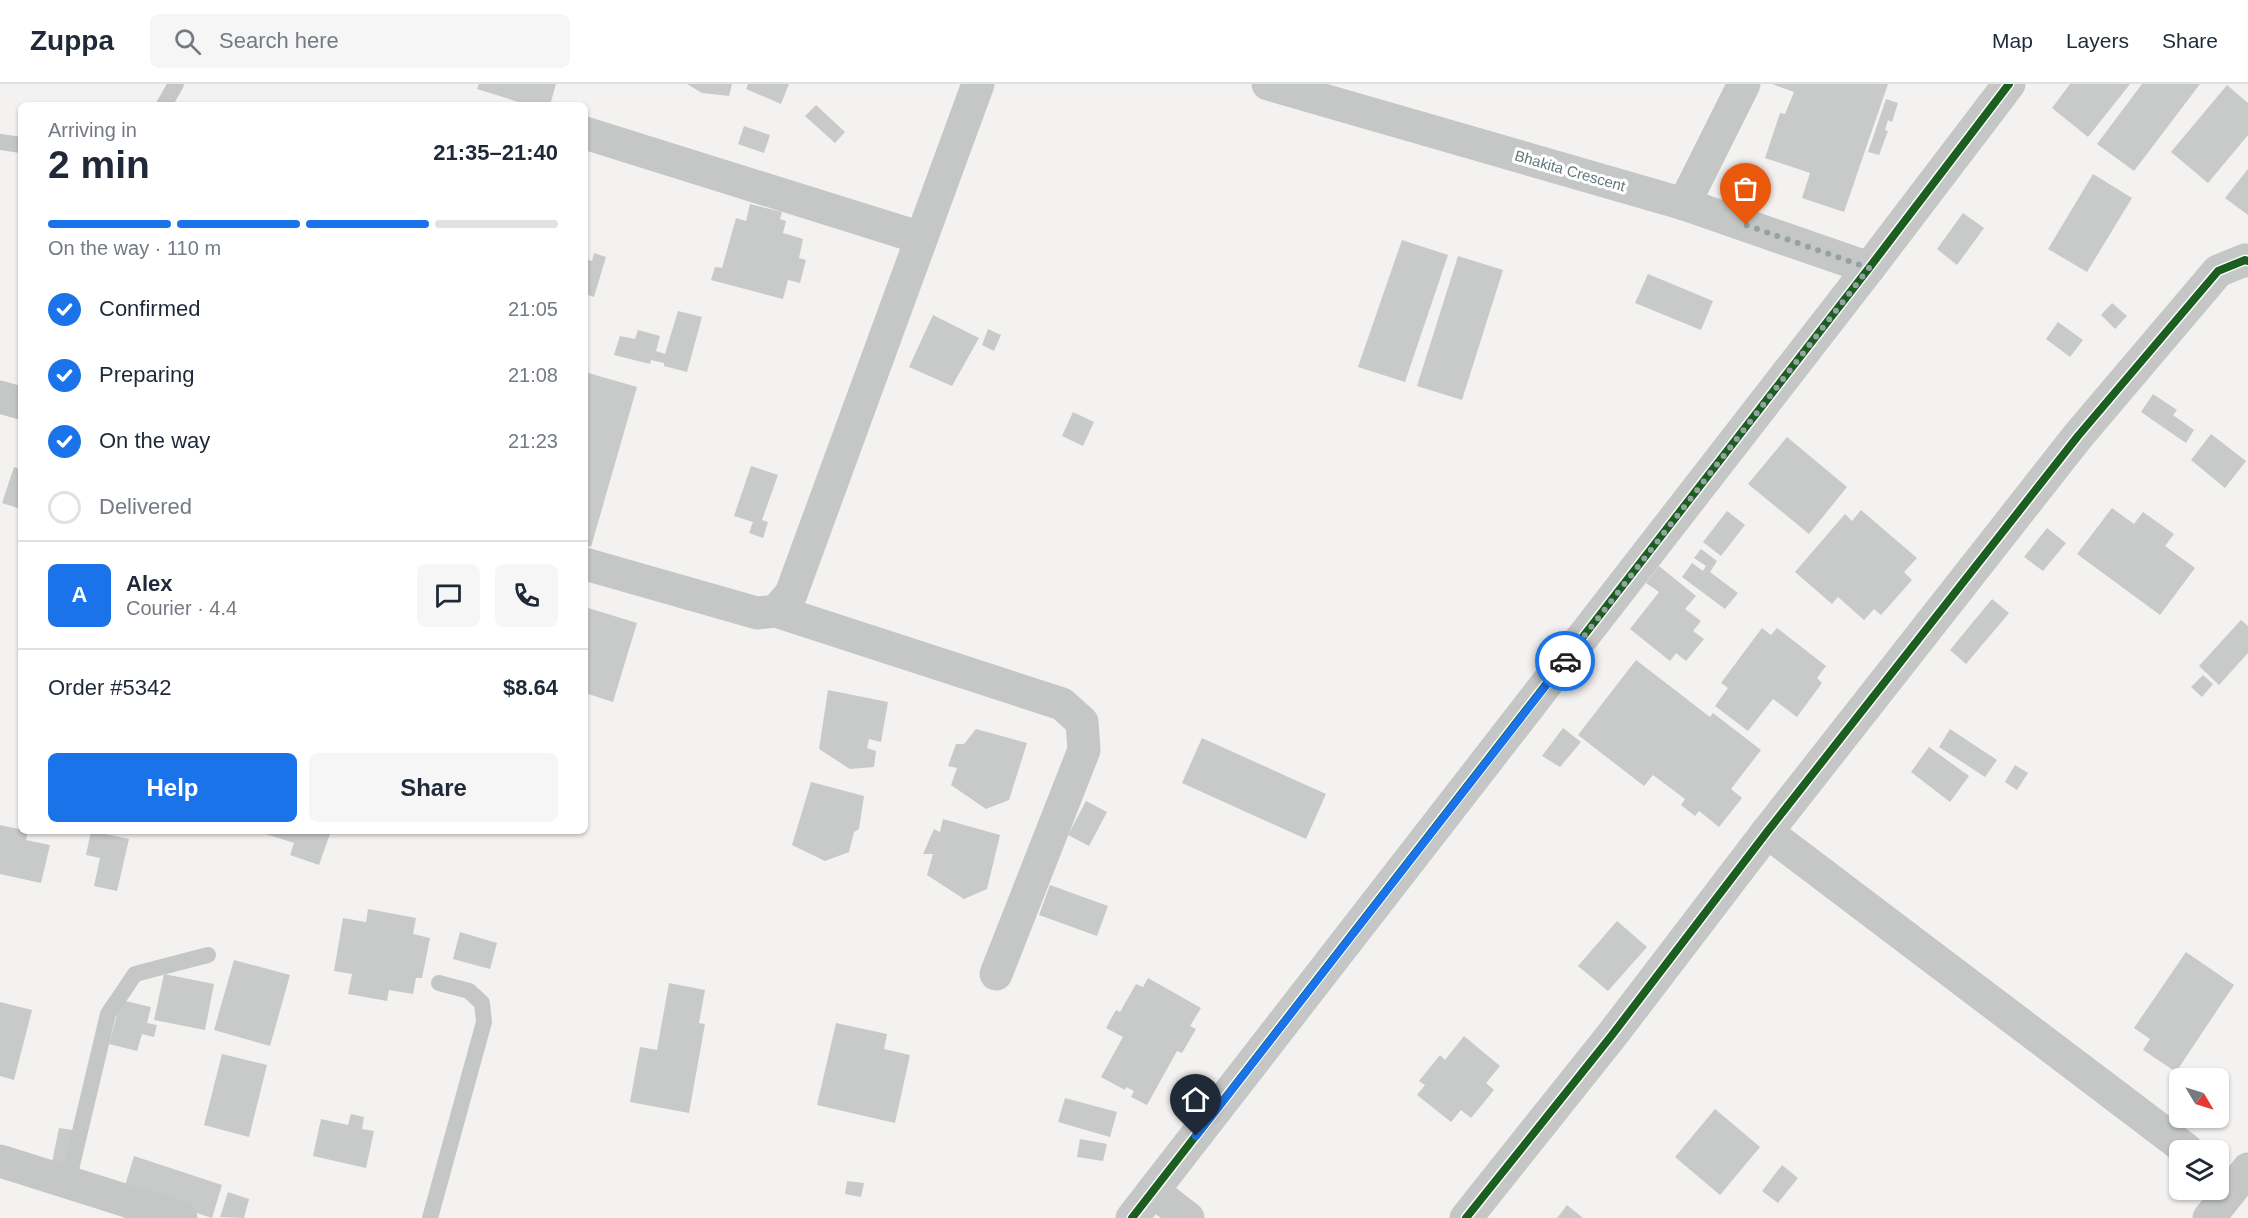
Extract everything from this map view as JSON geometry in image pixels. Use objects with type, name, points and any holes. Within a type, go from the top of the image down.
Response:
[{"type":"street","points":[[776,610],[791,594],[978,84]]},
{"type":"street","name":"Bhakita Crescent","points":[[1268,84],[1684,204],[1869,268]]},
{"type":"street","points":[[1684,204],[1744,84]]},
{"type":"street","points":[[1132,1218],[1869,268],[2009,84]]},
{"type":"street","points":[[588,134],[921,238]]},
{"type":"street","points":[[1466,1218],[1612,1035],[1767,832],[2078,436],[2218,271],[2245,260],[2248,261]]},
{"type":"street","points":[[0,397],[18,402]]},
{"type":"street","points":[[588,565],[757,613],[776,610],[1062,704],[1082,722],[1084,750],[996,974]]},
{"type":"street","points":[[1767,832],[2174,1140]]},
{"type":"street","points":[[0,1161],[181,1218]]},
{"type":"street","points":[[2209,1218],[2234,1177]]},
{"type":"street","points":[[1153,1191],[1188,1218]]},
{"type":"lane","points":[[166,102],[176,84]]},
{"type":"lane","points":[[0,142],[18,145]]},
{"type":"lane","points":[[68,1182],[108,1014],[135,974],[208,955]]},
{"type":"lane","points":[[430,1218],[484,1022],[482,1003],[469,991],[439,983]]},
{"type":"building","points":[[479,84],[556,84],[551,102],[518,102],[477,89]]},
{"type":"building","points":[[687,84],[732,84],[729,96],[702,93]]},
{"type":"building","points":[[748,84],[789,84],[781,104],[746,89]]},
{"type":"building","points":[[1772,84],[1888,84],[1844,212],[1802,198],[1810,173],[1765,158],[1780,113],[1785,114],[1794,92]]},
{"type":"building","points":[[2070,84],[2130,84],[2088,137],[2052,108]]},
{"type":"building","points":[[2142,84],[2200,84],[2134,171],[2097,144]]},
{"type":"building","points":[[2227,85],[2248,103],[2248,135],[2208,183],[2171,152]]},
{"type":"building","points":[[1886,99],[1898,103],[1892,122],[1888,120],[1885,130],[1888,131],[1879,155],[1868,152]]},
{"type":"building","points":[[816,105],[845,132],[835,143],[805,116]]},
{"type":"building","points":[[744,126],[770,135],[764,153],[738,144]]},
{"type":"building","points":[[2248,169],[2248,215],[2225,198]]},
{"type":"building","points":[[2093,174],[2132,198],[2087,272],[2048,249]]},
{"type":"building","points":[[750,204],[782,212],[780,219],[786,221],[783,233],[803,239],[799,258],[806,260],[800,283],[788,280],[783,299],[711,280],[715,267],[722,268],[736,218],[746,221]]},
{"type":"building","points":[[1963,213],[1984,228],[1957,265],[1937,249]]},
{"type":"building","points":[[1402,240],[1448,255],[1405,382],[1358,367]]},
{"type":"building","points":[[594,253],[606,257],[594,297],[588,295],[588,260],[592,261]]},
{"type":"building","points":[[1458,256],[1503,270],[1462,400],[1417,386]]},
{"type":"building","points":[[1648,274],[1713,301],[1701,330],[1635,303]]},
{"type":"building","points":[[2112,303],[2127,316],[2115,329],[2101,315]]},
{"type":"building","points":[[678,311],[702,317],[687,372],[664,366],[664,363],[651,360],[650,364],[614,355],[620,336],[635,339],[638,330],[660,336],[656,351],[665,354]]},
{"type":"building","points":[[933,315],[979,338],[952,386],[909,367]]},
{"type":"building","points":[[2058,322],[2083,340],[2070,357],[2046,339]]},
{"type":"building","points":[[988,329],[1001,335],[994,351],[982,345]]},
{"type":"building","points":[[588,373],[637,387],[591,547],[588,546]]},
{"type":"building","points":[[2153,394],[2177,410],[2173,415],[2194,430],[2186,443],[2141,412]]},
{"type":"building","points":[[1073,412],[1094,422],[1083,446],[1062,436]]},
{"type":"building","points":[[2211,434],[2246,461],[2225,488],[2191,460]]},
{"type":"building","points":[[1787,437],[1847,487],[1809,534],[1748,484]]},
{"type":"building","points":[[751,466],[778,475],[762,520],[768,522],[763,538],[749,533],[753,522],[734,516]]},
{"type":"building","points":[[14,467],[18,468],[18,508],[2,503]]},
{"type":"building","points":[[2112,508],[2134,524],[2143,512],[2174,534],[2165,546],[2195,568],[2160,615],[2077,554]]},
{"type":"building","points":[[1861,510],[1917,558],[1904,572],[1912,580],[1881,615],[1874,609],[1864,620],[1838,597],[1832,604],[1795,572],[1845,514],[1852,521]]},
{"type":"building","points":[[1727,511],[1745,525],[1721,556],[1703,542]]},
{"type":"building","points":[[2047,528],[2066,543],[2043,571],[2024,557]]},
{"type":"building","points":[[1701,549],[1717,561],[1710,572],[1738,593],[1725,609],[1682,577],[1692,563],[1703,571],[1706,566],[1694,558]]},
{"type":"building","points":[[1659,566],[1696,596],[1685,609],[1701,621],[1693,631],[1704,639],[1686,661],[1676,653],[1670,661],[1630,629],[1659,592],[1646,583]]},
{"type":"building","points":[[1992,599],[2009,613],[1966,664],[1950,650]]},
{"type":"building","points":[[588,608],[637,623],[613,702],[588,694]]},
{"type":"building","points":[[2241,620],[2248,626],[2248,653],[2219,685],[2199,666]]},
{"type":"building","points":[[1762,628],[1771,635],[1777,628],[1826,666],[1817,678],[1822,683],[1797,717],[1773,699],[1748,731],[1715,706],[1728,688],[1721,683]]},
{"type":"building","points":[[1636,660],[1710,717],[1713,713],[1761,750],[1731,789],[1742,798],[1719,827],[1699,811],[1695,816],[1681,805],[1685,799],[1653,775],[1644,786],[1578,735]]},
{"type":"building","points":[[2203,675],[2213,684],[2202,697],[2191,687]]},
{"type":"building","points":[[828,690],[888,702],[881,742],[869,739],[867,748],[876,751],[874,767],[850,769],[819,749]]},
{"type":"building","points":[[1563,728],[1581,742],[1560,767],[1542,756]]},
{"type":"building","points":[[976,729],[1027,743],[1009,800],[986,809],[951,785],[957,768],[948,766],[956,744],[964,744]]},
{"type":"building","points":[[1950,729],[1997,760],[1985,777],[1939,747]]},
{"type":"building","points":[[1202,738],[1326,794],[1306,839],[1182,783]]},
{"type":"building","points":[[1929,747],[1969,776],[1950,802],[1911,772]]},
{"type":"building","points":[[2015,765],[2028,773],[2017,790],[2005,782]]},
{"type":"building","points":[[811,782],[864,796],[859,829],[854,832],[849,852],[825,861],[792,845]]},
{"type":"building","points":[[1086,801],[1107,812],[1089,846],[1068,835]]},
{"type":"building","points":[[943,819],[1000,835],[987,889],[964,899],[927,875],[933,854],[923,854],[934,829],[940,832]]},
{"type":"building","points":[[0,825],[18,829],[18,834],[27,834],[26,840],[50,845],[41,883],[0,874]]},
{"type":"building","points":[[90,834],[105,834],[129,839],[117,891],[94,886],[100,858],[86,855]]},
{"type":"building","points":[[266,834],[330,834],[319,865],[290,855],[294,843]]},
{"type":"building","points":[[1050,885],[1108,906],[1097,936],[1039,915]]},
{"type":"building","points":[[368,909],[416,918],[413,934],[430,938],[422,978],[416,978],[413,994],[389,990],[387,1001],[348,994],[352,974],[334,971],[343,918],[366,922]]},
{"type":"building","points":[[1617,921],[1647,947],[1608,991],[1578,966]]},
{"type":"building","points":[[460,932],[497,943],[490,969],[453,959]]},
{"type":"building","points":[[2186,952],[2234,985],[2179,1068],[2170,1068],[2143,1050],[2150,1039],[2134,1028]]},
{"type":"building","points":[[234,960],[290,975],[270,1046],[214,1030]]},
{"type":"building","points":[[164,974],[214,984],[205,1030],[154,1020]]},
{"type":"building","points":[[1148,978],[1201,1008],[1190,1026],[1196,1029],[1182,1053],[1177,1051],[1147,1105],[1131,1097],[1134,1091],[1126,1087],[1125,1090],[1101,1077],[1123,1037],[1106,1028],[1116,1010],[1120,1012],[1136,984],[1143,987]]},
{"type":"building","points":[[669,983],[705,990],[699,1023],[705,1024],[689,1113],[630,1102],[640,1047],[657,1050]]},
{"type":"building","points":[[121,1000],[151,1007],[147,1023],[157,1025],[154,1037],[142,1034],[137,1051],[109,1044]]},
{"type":"building","points":[[0,1002],[32,1010],[14,1080],[0,1076]]},
{"type":"building","points":[[836,1023],[887,1034],[884,1049],[910,1055],[895,1123],[817,1105]]},
{"type":"building","points":[[1464,1036],[1500,1066],[1486,1083],[1494,1090],[1471,1118],[1461,1110],[1451,1122],[1417,1095],[1425,1085],[1419,1081],[1440,1055],[1445,1060]]},
{"type":"building","points":[[222,1054],[267,1065],[249,1137],[204,1125]]},
{"type":"building","points":[[1065,1098],[1117,1112],[1110,1137],[1058,1122]]},
{"type":"building","points":[[1715,1109],[1760,1147],[1720,1195],[1675,1157]]},
{"type":"building","points":[[351,1114],[364,1117],[362,1129],[374,1131],[366,1168],[313,1156],[321,1119],[348,1125]]},
{"type":"building","points":[[59,1128],[73,1130],[65,1170],[51,1167]]},
{"type":"building","points":[[1080,1139],[1107,1144],[1103,1161],[1077,1157]]},
{"type":"building","points":[[134,1156],[222,1185],[212,1218],[124,1189]]},
{"type":"building","points":[[1782,1165],[1798,1178],[1778,1203],[1762,1191]]},
{"type":"building","points":[[847,1181],[864,1183],[861,1197],[845,1194]]},
{"type":"building","points":[[228,1192],[249,1199],[244,1218],[220,1217]]},
{"type":"building","points":[[1567,1205],[1583,1218],[1557,1218]]},
{"type":"cycle path","points":[[1132,1218],[1869,268],[2009,84]]},
{"type":"cycle path","points":[[1466,1218],[1612,1035],[1767,832],[2078,436],[2218,271],[2245,260],[2248,261]]},
{"type":"way so far","points":[[1565,661],[1869,268],[1746,225]]},
{"type":"route","points":[[1196,1136],[1565,661]]}]
